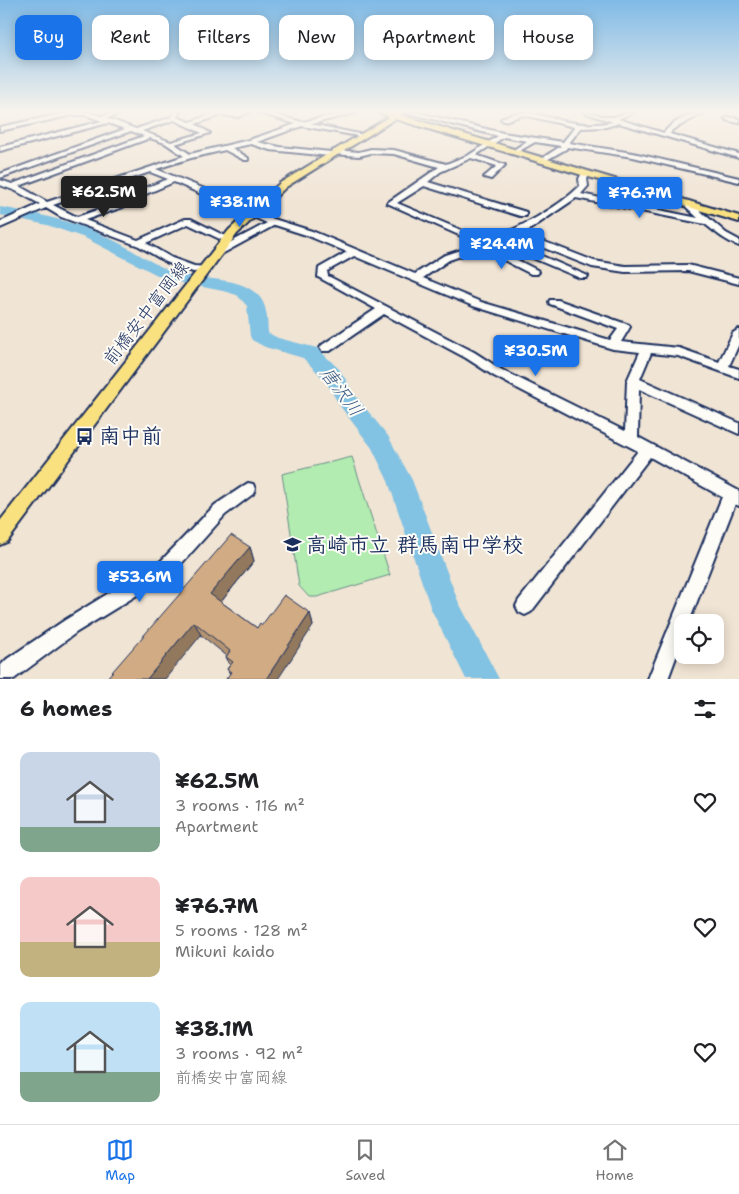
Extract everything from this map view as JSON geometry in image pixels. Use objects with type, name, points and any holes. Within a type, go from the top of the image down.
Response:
[{"type":"main road","name":"前橋安中富岡線","points":[[0,536],[227,239],[252,212],[283,185],[348,144]]},
{"type":"main road","points":[[488,144],[739,219]]},
{"type":"street","points":[[0,149],[19,144]]},
{"type":"street","points":[[0,176],[86,144]]},
{"type":"street","points":[[13,186],[130,144]]},
{"type":"street","points":[[170,144],[189,156]]},
{"type":"street","points":[[0,225],[46,204],[189,156],[244,144]]},
{"type":"street","points":[[255,144],[265,147],[332,153],[394,152],[445,166]]},
{"type":"street","points":[[488,144],[471,156],[430,174],[423,183],[391,203],[484,245],[534,272]]},
{"type":"street","points":[[514,152],[527,144]]},
{"type":"street","points":[[556,144],[633,155],[739,180]]},
{"type":"street","points":[[696,144],[739,156]]},
{"type":"street","points":[[82,145],[94,152],[96,157]]},
{"type":"street","points":[[543,160],[564,148],[564,145]]},
{"type":"street","points":[[227,148],[246,159]]},
{"type":"street","points":[[471,156],[502,165],[488,177]]},
{"type":"street","points":[[24,166],[41,176]]},
{"type":"street","points":[[149,170],[275,222],[292,226],[415,279],[504,314],[613,345],[679,352],[739,374]]},
{"type":"street","points":[[415,279],[446,258],[526,228],[575,195],[584,186],[583,180],[586,173]]},
{"type":"street","points":[[77,220],[120,205],[143,192],[173,180]]},
{"type":"street","points":[[0,182],[13,186],[64,216],[138,243],[169,260],[193,269],[205,269]]},
{"type":"street","points":[[423,183],[523,214]]},
{"type":"street","points":[[575,195],[707,222]]},
{"type":"street","points":[[686,203],[724,235],[739,243]]},
{"type":"street","points":[[138,243],[188,221],[227,239]]},
{"type":"street","points":[[215,254],[275,222]]},
{"type":"street","points":[[514,233],[592,264],[625,269],[688,268],[739,280]]},
{"type":"street","points":[[498,240],[583,276]]},
{"type":"street","points":[[354,252],[322,270],[323,277],[470,355],[498,373],[631,440],[735,497],[658,679]]},
{"type":"street","points":[[554,302],[625,327],[613,345]]},
{"type":"street","points":[[326,348],[384,309]]},
{"type":"street","points":[[722,367],[739,333]]},
{"type":"street","points":[[631,440],[632,382],[646,349]]},
{"type":"street","points":[[632,382],[739,429]]},
{"type":"street","points":[[525,606],[647,450]]},
{"type":"street","points":[[0,679],[14,666],[65,630],[167,567],[220,510],[248,489]]},
{"type":"green space","points":[[352,457],[390,575],[317,597],[309,597],[299,586],[282,474]]},
{"type":"building","points":[[231,535],[250,547],[210,594],[257,628],[260,623],[262,625],[284,595],[310,613],[266,679],[226,679],[231,672],[227,669],[233,662],[226,657],[230,651],[194,622],[147,679],[106,679]]},
{"type":"waterway","name":"唐沢川","points":[[0,211],[39,219],[90,235],[111,244],[156,270],[182,280],[234,288],[254,301],[258,310],[259,336],[272,343],[310,353],[333,375],[347,400],[380,442],[400,480],[446,609],[483,679]]},
{"type":"place","name":"南中前","points":[[85,436]]},
{"type":"place","name":"高崎市立 群馬南中学校","points":[[292,545]]}]
